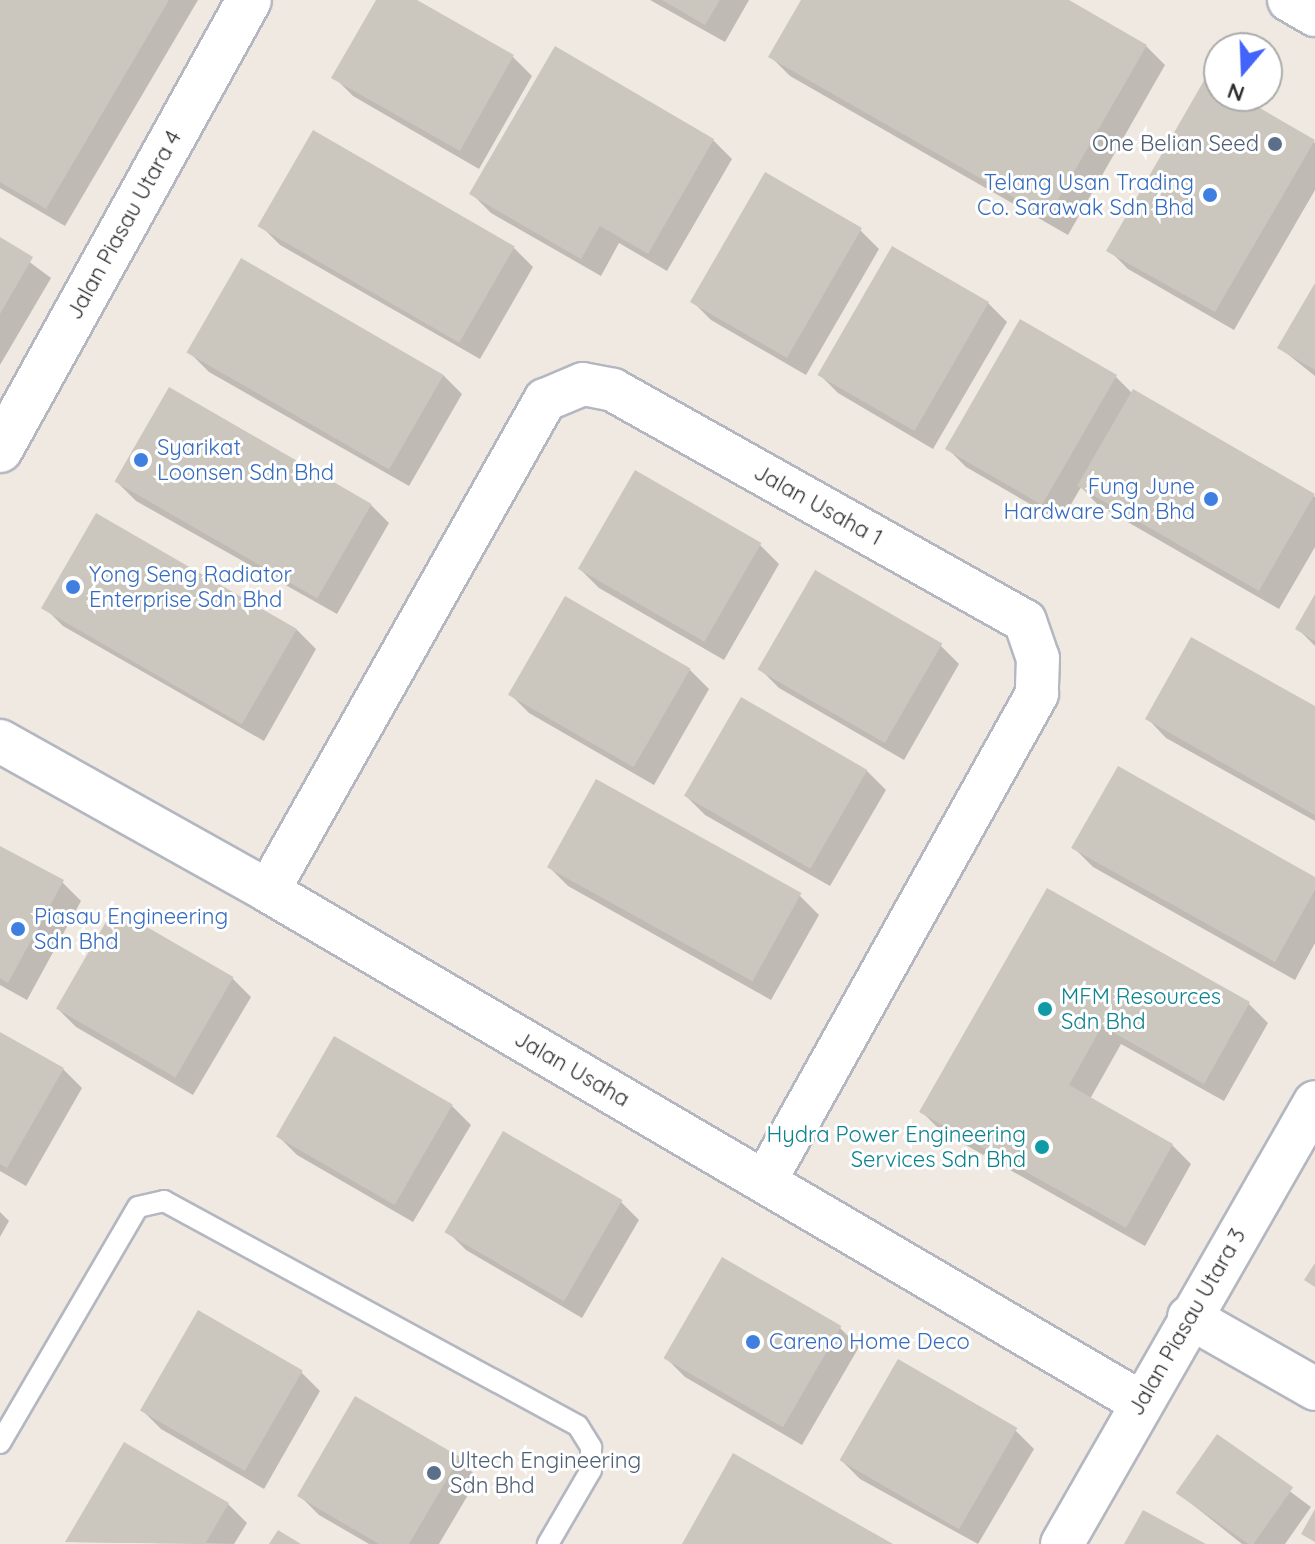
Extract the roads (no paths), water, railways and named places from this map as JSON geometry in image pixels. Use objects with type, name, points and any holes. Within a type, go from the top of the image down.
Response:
[{"type":"street","name":"Jalan Piasau Utara 4","points":[[0,450],[249,0]]},
{"type":"street","points":[[1289,0],[1315,15]]},
{"type":"street","name":"Jalan Usaha 1","points":[[268,891],[545,400],[583,384],[613,390],[1025,621],[1038,658],[1037,694],[765,1181]]},
{"type":"street","name":"Jalan Usaha","points":[[0,741],[268,891],[1140,1402]]},
{"type":"street","name":"Jalan Piasau Utara 3","points":[[1062,1544],[1140,1402],[1315,1102]]},
{"type":"street","points":[[1189,1317],[1315,1389]]},
{"type":"lane","points":[[0,1443],[138,1207],[164,1201],[578,1426],[591,1447],[591,1470],[548,1544]]},
{"type":"place","name":"One Belian Seed","points":[[1275,144]]},
{"type":"place","name":"Telang Usan Trading Co. Sarawak Sdn Bhd","points":[[1210,195]]},
{"type":"place","name":"Syarikat Loonsen Sdn Bhd","points":[[141,460]]},
{"type":"place","name":"Fung June Hardware Sdn Bhd","points":[[1211,499]]},
{"type":"place","name":"Yong Seng Radiator Enterprise Sdn Bhd","points":[[73,587]]},
{"type":"place","name":"Piasau Engineering Sdn Bhd","points":[[18,929]]},
{"type":"place","name":"MFM Resources Sdn Bhd","points":[[1045,1009]]},
{"type":"place","name":"Hydra Power Engineering Services Sdn Bhd","points":[[1042,1147]]},
{"type":"place","name":"Careno Home Deco","points":[[753,1342]]},
{"type":"place","name":"Ultech Engineering Sdn Bhd","points":[[434,1473]]}]
